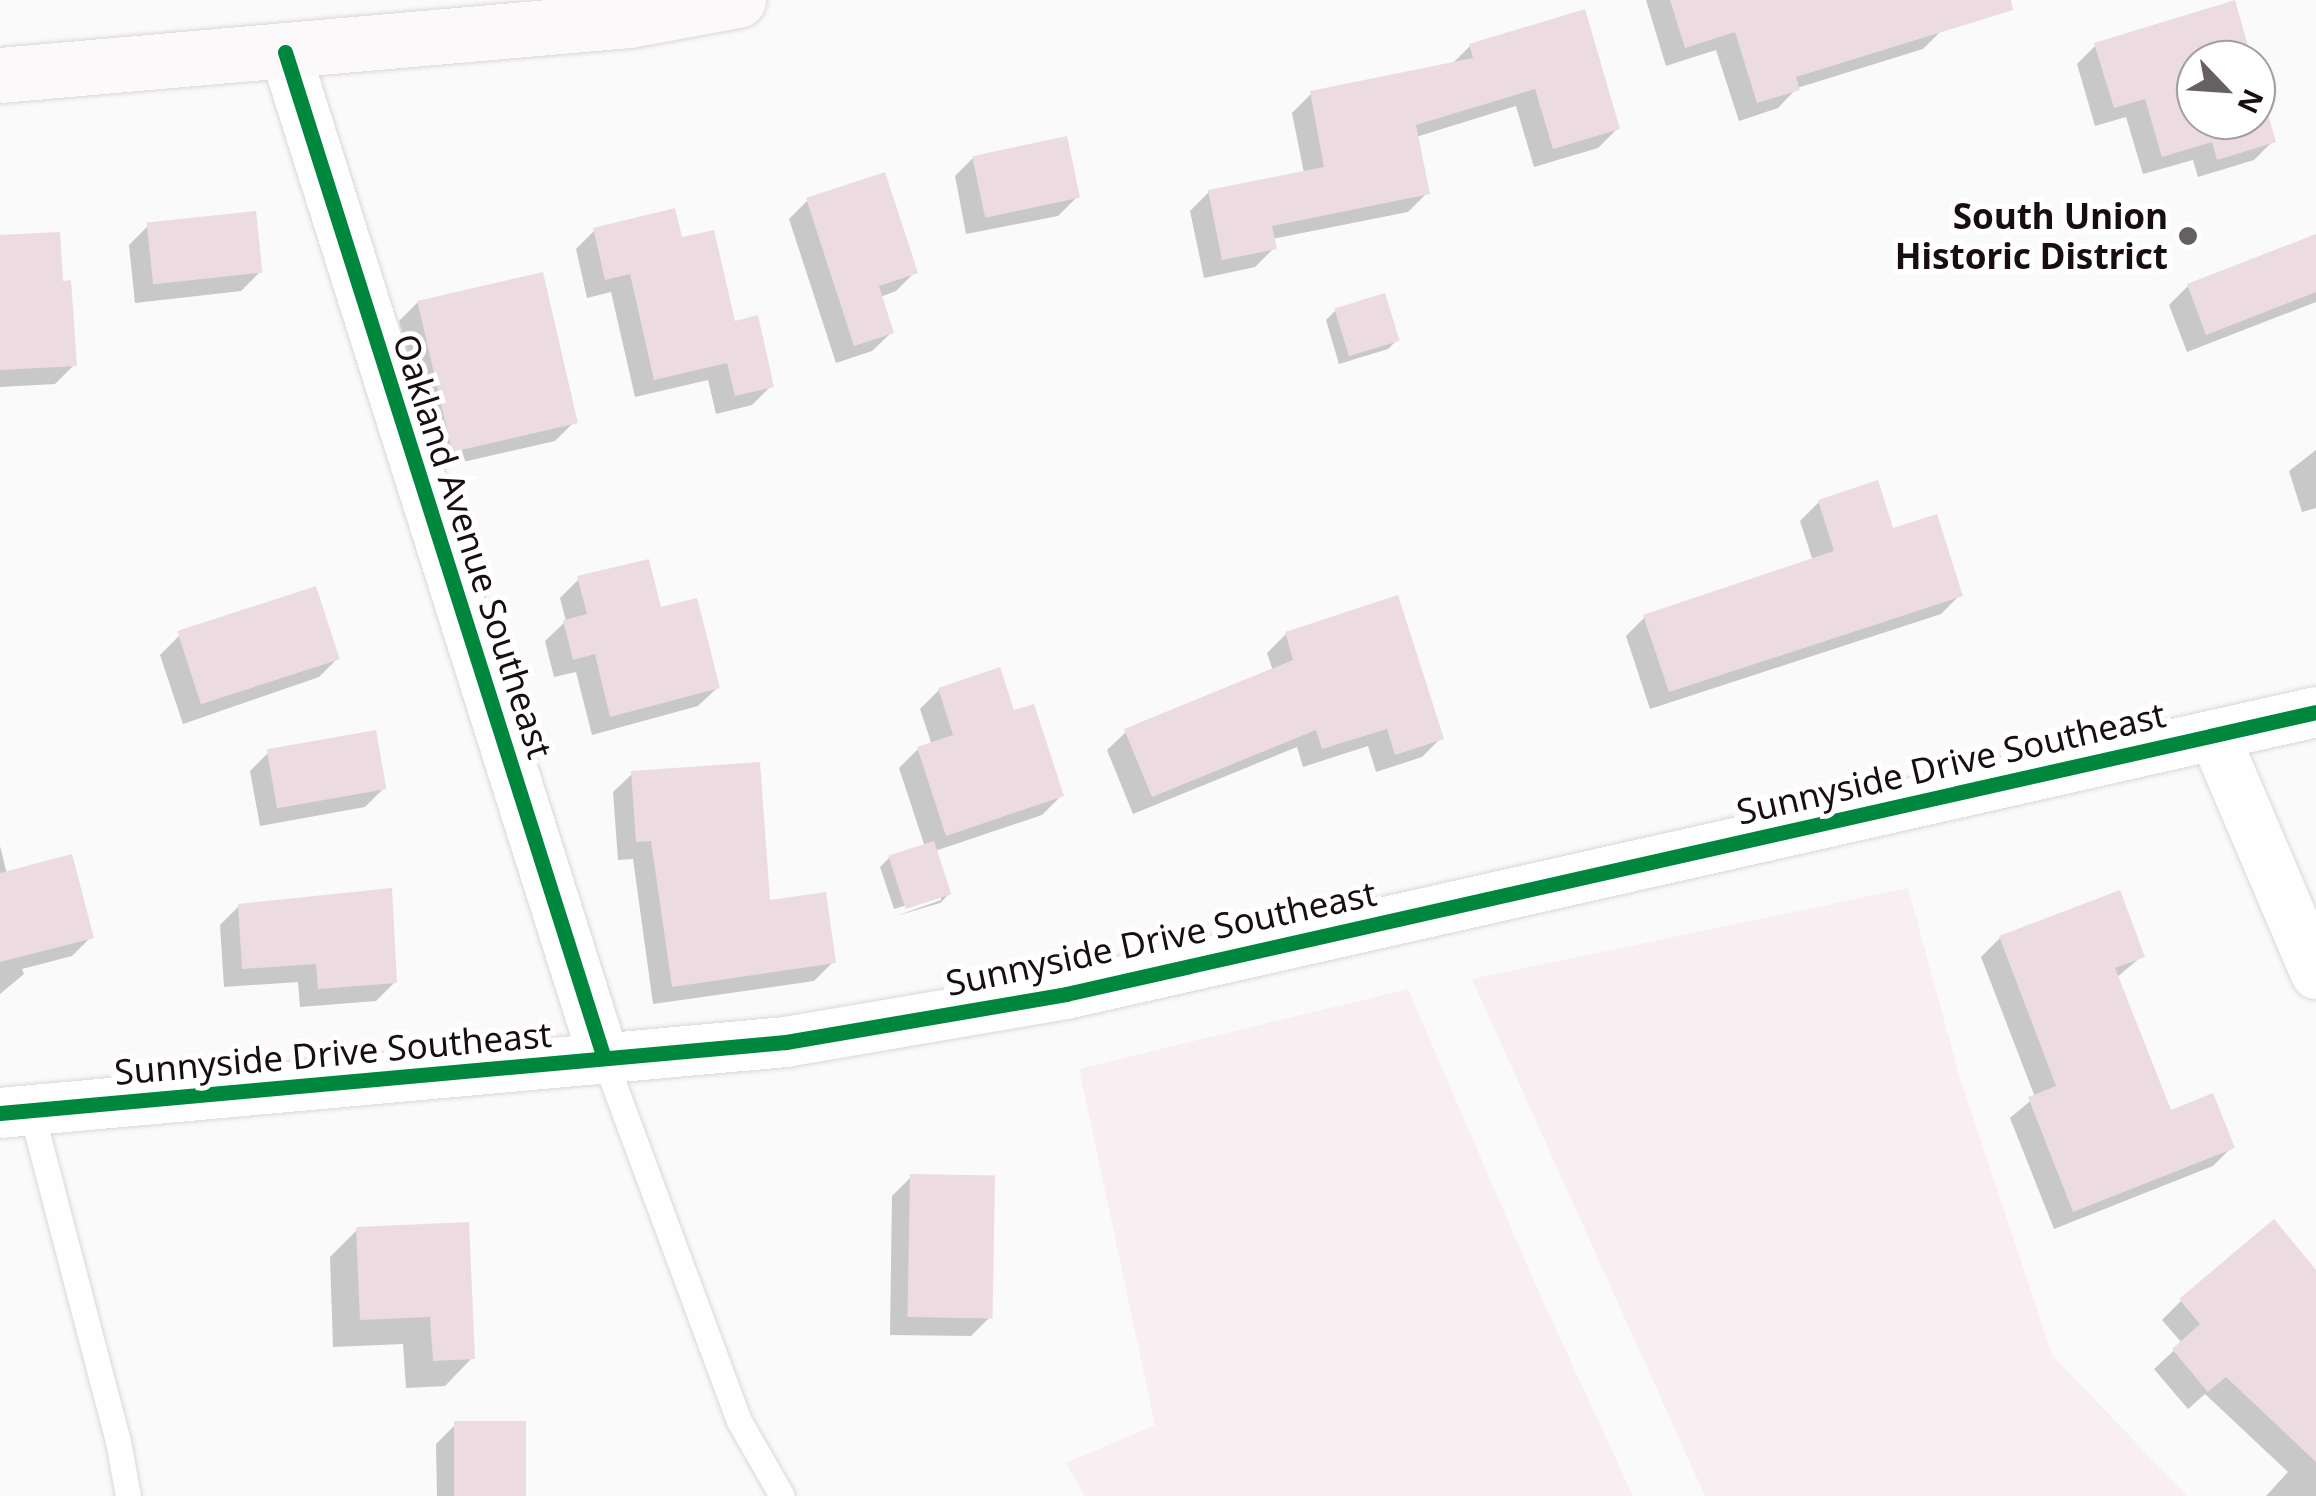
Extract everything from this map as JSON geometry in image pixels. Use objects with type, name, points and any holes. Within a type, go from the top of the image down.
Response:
[{"type":"main road","points":[[0,75],[285,52],[738,0]]},
{"type":"street","name":"Oakland Avenue Southeast","points":[[285,52],[604,1058]]},
{"type":"street","name":"Sunnyside Drive Southeast","points":[[16,1112],[786,1042],[1066,994],[2316,712]]},
{"type":"street","points":[[2214,735],[2316,974]]},
{"type":"lane","points":[[604,1058],[739,1421],[782,1496]]},
{"type":"lane","points":[[16,1112],[118,1442],[128,1496]]},
{"type":"shaded area","points":[[1908,888],[1960,1078],[2052,1355],[2187,1496],[1705,1496],[1472,979]]},
{"type":"shaded area","points":[[1408,989],[1536,1286],[1633,1496],[1085,1496],[1066,1463],[1155,1425],[1079,1069]]},
{"type":"building","points":[[1670,0],[2011,0],[2013,10],[1796,77],[1800,90],[1757,103],[1735,32],[1685,48]]},
{"type":"building","points":[[2235,0],[2246,40],[2176,40],[2176,140],[2276,142],[2217,160],[2212,142],[2162,157],[2145,99],[2114,108],[2094,43]]},
{"type":"building","points":[[1585,9],[1620,129],[1553,149],[1535,89],[1416,125],[1430,194],[1272,226],[1277,249],[1222,260],[1208,190],[1324,167],[1310,91],[1473,58],[1469,44]]},
{"type":"building","points":[[1067,136],[1080,198],[985,218],[972,156]]},
{"type":"building","points":[[885,172],[918,273],[879,286],[894,333],[854,346],[806,198]]},
{"type":"building","points":[[675,208],[682,237],[714,230],[735,321],[758,315],[774,387],[735,396],[727,363],[654,380],[630,274],[605,280],[593,228]]},
{"type":"building","points":[[256,211],[262,273],[153,284],[147,222]]},
{"type":"building","points":[[60,232],[63,281],[71,280],[77,366],[0,370],[0,235]]},
{"type":"building","points":[[2316,234],[2316,292],[2206,335],[2187,284]]},
{"type":"building","points":[[543,272],[578,423],[452,452],[417,301]]},
{"type":"building","points":[[1385,293],[1400,341],[1349,356],[1334,308]]},
{"type":"building","points":[[1878,480],[1893,528],[1937,514],[1963,596],[1669,692],[1643,615],[1834,551],[1818,500]]},
{"type":"building","points":[[649,559],[661,607],[697,598],[720,688],[610,717],[595,654],[573,660],[563,620],[587,614],[577,576]]},
{"type":"building","points":[[316,586],[340,659],[201,704],[177,631]]},
{"type":"building","points":[[1398,595],[1444,739],[1395,755],[1387,729],[1322,749],[1316,730],[1152,797],[1124,729],[1293,660],[1285,632]]},
{"type":"building","points":[[1000,667],[1014,710],[1034,704],[1064,796],[946,836],[917,747],[953,735],[938,688]]},
{"type":"building","points":[[376,730],[386,789],[277,808],[267,749]]},
{"type":"building","points":[[760,762],[770,900],[826,892],[836,963],[672,987],[651,841],[636,842],[631,771]]},
{"type":"building","points":[[934,841],[951,894],[906,909],[888,856]]},
{"type":"building","points":[[72,854],[94,938],[0,962],[0,873]]},
{"type":"building","points":[[392,888],[397,983],[318,989],[316,964],[242,969],[238,904]]},
{"type":"building","points":[[2120,890],[2145,957],[2115,968],[2171,1110],[2213,1093],[2235,1148],[2073,1212],[2028,1097],[2056,1086],[1999,936]]},
{"type":"building","points":[[910,1174],[995,1175],[992,1318],[908,1317]]},
{"type":"building","points":[[2274,1219],[2316,1270],[2316,1462],[2226,1377],[2208,1392],[2172,1349],[2200,1324],[2179,1299]]},
{"type":"building","points":[[469,1222],[475,1359],[433,1361],[430,1317],[360,1320],[356,1227]]},
{"type":"building","points":[[454,1421],[526,1421],[526,1496],[454,1496]]},
{"type":"cycle path","points":[[285,52],[604,1058]]},
{"type":"cycle path","points":[[0,1113],[786,1042],[1066,994],[2316,712]]},
{"type":"place","name":"South Union Historic District","points":[[2188,236]]}]
